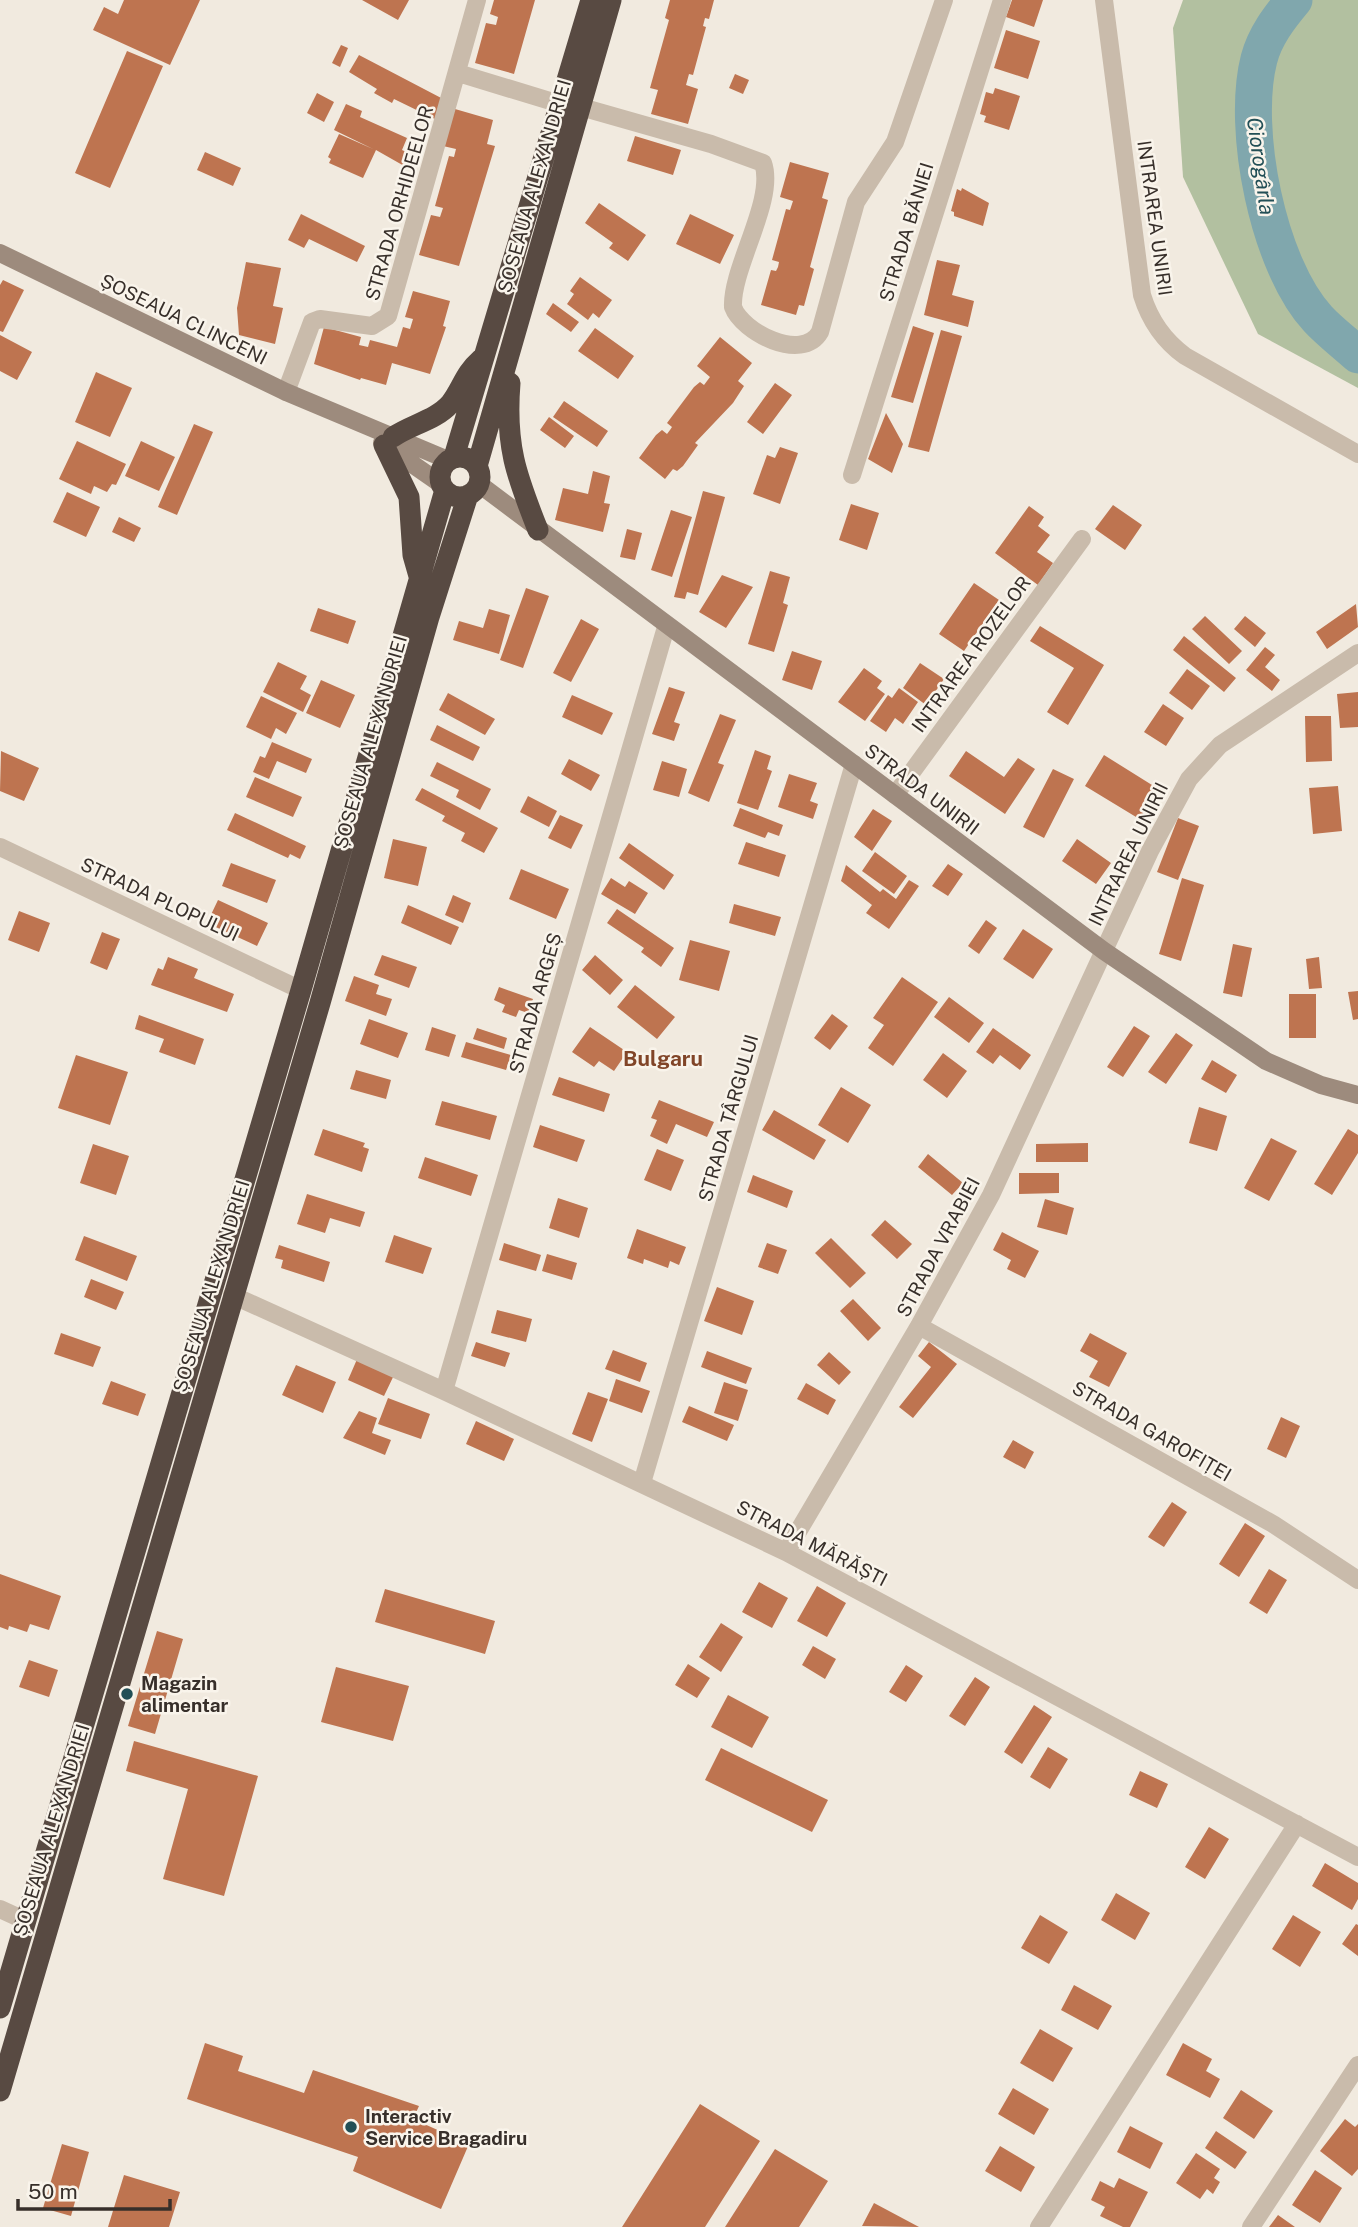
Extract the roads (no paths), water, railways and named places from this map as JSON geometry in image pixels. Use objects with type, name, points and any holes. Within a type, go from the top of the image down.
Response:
[{"type":"highway","name":"ȘOSEAUA ALEXANDRIEI","points":[[0,2091],[320,1003],[429,617],[475,482],[513,342],[570,105],[591,0]]},
{"type":"highway","name":"ȘOSEAUA ALEXANDRIEI","points":[[451,459],[570,105],[611,0]]},
{"type":"highway","points":[[513,342],[509,406],[510,456],[538,530]]},
{"type":"highway","points":[[420,577],[413,555],[408,497],[388,441],[451,403],[466,372],[485,356]]},
{"type":"highway","points":[[451,459],[470,459],[475,482],[455,496],[443,486],[440,472],[451,459]]},
{"type":"highway","name":"ȘOSEAUA ALEXANDRIEI","points":[[0,2008],[301,990],[420,577],[443,486]]},
{"type":"main road","name":"ȘOSEAUA CLINCENI","points":[[0,253],[286,392],[350,420],[388,441],[443,486]]},
{"type":"main road","name":"ȘOSEAUA CLINCENI","points":[[388,441],[451,459]]},
{"type":"main road","name":"STRADA UNIRII","points":[[475,482],[1104,951],[1266,1061],[1312,1081],[1358,1095]]},
{"type":"street","name":"STRADA ORHIDEELOR","points":[[286,392],[312,322],[320,319],[372,327],[388,316],[478,0]]},
{"type":"street","points":[[458,73],[711,144],[763,163],[766,175],[761,201],[733,307],[738,316],[779,343],[794,346],[807,344],[820,332],[856,202],[895,142],[944,0]]},
{"type":"street","name":"STRADA BĂNIEI","points":[[852,475],[1002,0]]},
{"type":"street","name":"INTRAREA UNIRII","points":[[1104,0],[1142,295],[1147,311],[1166,341],[1185,356],[1358,454]]},
{"type":"street","name":"INTRAREA ROZELOR","points":[[895,795],[1082,539]]},
{"type":"street","name":"STRADA ARGEȘ","points":[[444,1391],[666,627]]},
{"type":"street","name":"INTRAREA UNIRII","points":[[1104,951],[1178,796],[1198,767],[1220,745],[1358,653]]},
{"type":"street","name":"STRADA TÂRGULUI","points":[[642,1483],[853,764]]},
{"type":"street","name":"STRADA PLOPULUI","points":[[0,847],[301,990]]},
{"type":"street","name":"STRADA VRABIEI","points":[[786,1552],[919,1326],[991,1195],[1104,951]]},
{"type":"street","name":"STRADA MĂRĂȘTI","points":[[232,1295],[444,1391],[786,1552],[1358,1857]]},
{"type":"street","name":"STRADA GAROFIȚEI","points":[[919,1326],[1273,1524],[1358,1580]]},
{"type":"street","points":[[1039,2227],[1297,1824]]},
{"type":"street","points":[[0,1909],[24,1920]]},
{"type":"street","points":[[1251,2227],[1358,2065]]},
{"type":"waterway","name":"Ciorogârla","points":[[1294,0],[1265,43],[1254,88],[1257,158],[1263,195],[1285,265],[1300,295],[1318,319],[1358,355]]},
{"type":"place","name":"Magazin alimentar","points":[[127,1694]]},
{"type":"place","name":"Interactiv Service Bragadiru","points":[[351,2127]]},
{"type":"district","name":"Bulgaru","points":[[663,1058]]}]
